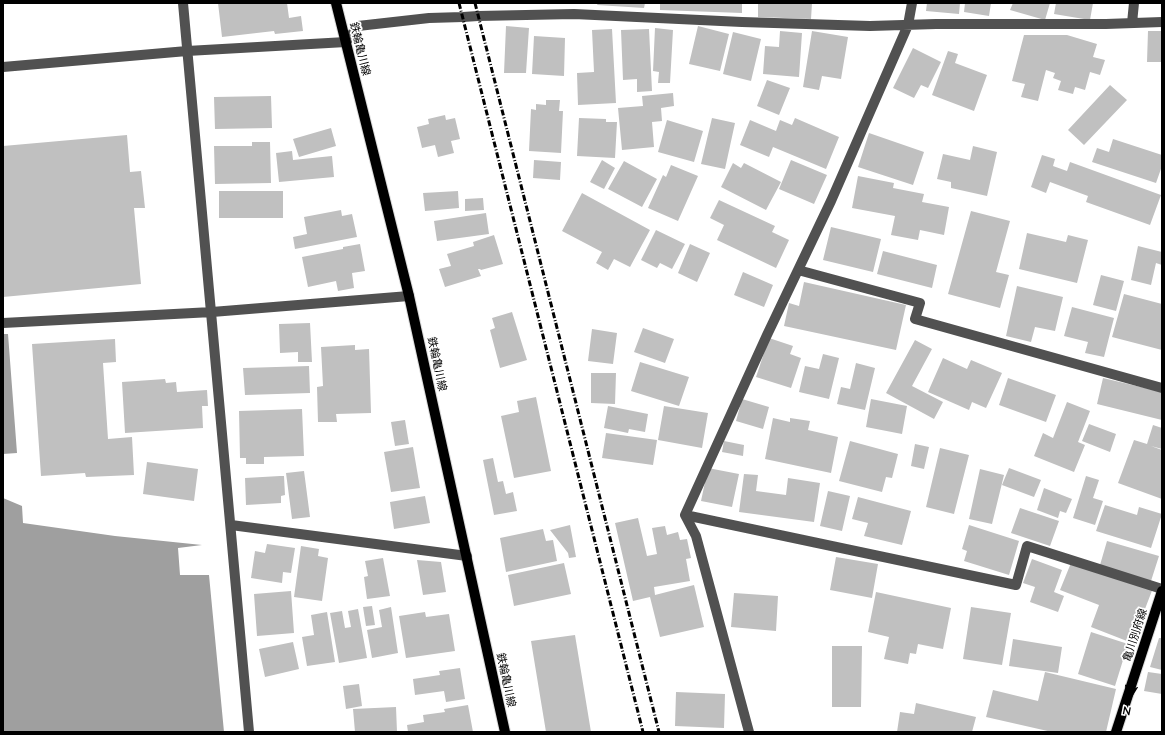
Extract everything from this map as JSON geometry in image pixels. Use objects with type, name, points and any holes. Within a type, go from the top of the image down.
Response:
[{"type":"main road","name":"鉄輪亀川線","points":[[336,3],[409,296],[505,732]]},
{"type":"main road","name":"亀川別府線","points":[[1116,732],[1162,590]]},
{"type":"street","points":[[183,3],[249,732]]},
{"type":"street","points":[[685,515],[831,201],[908,25],[912,3]]},
{"type":"street","points":[[1132,23],[1134,3]]},
{"type":"street","points":[[3,67],[187,51],[346,42],[358,26],[429,18],[463,18],[478,16],[574,14],[870,26],[1162,22]]},
{"type":"street","points":[[798,270],[920,304],[915,319],[1162,388]]},
{"type":"street","points":[[3,323],[212,312],[409,296]]},
{"type":"street","points":[[685,515],[1016,585],[1027,546],[1162,590]]},
{"type":"street","points":[[685,515],[696,536],[749,732]]},
{"type":"street","points":[[231,525],[466,556]]},
{"type":"shaded area","points":[[3,334],[8,334],[17,453],[3,454]]},
{"type":"shaded area","points":[[3,498],[22,506],[23,523],[115,536],[202,545],[178,548],[180,575],[209,575],[224,732],[3,732]]},
{"type":"building","points":[[218,3],[287,3],[289,18],[301,16],[303,31],[275,34],[274,31],[222,37]]},
{"type":"building","points":[[598,3],[645,3],[644,8],[597,5]]},
{"type":"building","points":[[660,3],[742,3],[742,13],[660,10]]},
{"type":"building","points":[[758,3],[812,3],[811,19],[758,17]]},
{"type":"building","points":[[927,3],[960,3],[959,14],[926,11]]},
{"type":"building","points":[[965,3],[991,3],[989,16],[964,12]]},
{"type":"building","points":[[1013,3],[1050,3],[1045,20],[1010,10]]},
{"type":"building","points":[[1056,3],[1093,3],[1090,20],[1054,14]]},
{"type":"building","points":[[506,26],[529,28],[526,73],[504,73]]},
{"type":"building","points":[[698,26],[729,34],[720,71],[689,64]]},
{"type":"building","points":[[655,28],[673,30],[670,83],[658,83],[659,72],[653,71]]},
{"type":"building","points":[[612,29],[616,103],[578,105],[577,73],[594,72],[592,30]]},
{"type":"building","points":[[649,29],[652,91],[637,92],[637,79],[623,80],[621,30]]},
{"type":"building","points":[[780,31],[802,33],[799,77],[763,74],[765,46],[779,47]]},
{"type":"building","points":[[812,31],[848,37],[841,79],[822,76],[819,90],[803,87]]},
{"type":"building","points":[[1148,31],[1162,31],[1162,62],[1147,62]]},
{"type":"building","points":[[733,32],[761,39],[751,81],[723,74]]},
{"type":"building","points":[[1024,35],[1067,35],[1097,44],[1093,57],[1105,60],[1100,75],[1090,72],[1085,90],[1075,87],[1073,94],[1058,90],[1061,81],[1053,78],[1055,73],[1046,70],[1038,101],[1021,97],[1025,84],[1012,81]]},
{"type":"building","points":[[534,36],[565,38],[564,76],[532,74]]},
{"type":"building","points":[[913,48],[941,62],[928,88],[921,85],[914,98],[893,88]]},
{"type":"building","points":[[948,51],[958,54],[955,63],[987,75],[974,111],[932,95]]},
{"type":"building","points":[[767,80],[790,88],[779,115],[757,106]]},
{"type":"building","points":[[1110,85],[1127,100],[1084,145],[1068,130]]},
{"type":"building","points":[[673,93],[674,106],[661,108],[662,121],[652,122],[654,147],[622,150],[618,108],[643,106],[642,96]]},
{"type":"building","points":[[271,96],[272,128],[215,129],[214,97]]},
{"type":"building","points":[[546,100],[560,100],[559,111],[563,111],[561,153],[529,151],[531,109],[536,110],[536,104],[546,105]]},
{"type":"building","points":[[445,115],[446,120],[455,118],[460,139],[451,141],[454,153],[438,157],[435,145],[422,148],[417,127],[429,124],[428,119]]},
{"type":"building","points":[[579,118],[606,119],[606,122],[617,122],[615,158],[577,156]]},
{"type":"building","points":[[712,118],[735,123],[725,169],[701,164]]},
{"type":"building","points":[[795,118],[839,137],[826,169],[773,147],[769,157],[740,145],[750,120],[776,131],[780,120],[792,125]]},
{"type":"building","points":[[667,120],[703,131],[694,162],[658,152]]},
{"type":"building","points":[[331,128],[336,146],[299,157],[293,139]]},
{"type":"building","points":[[869,133],[924,152],[913,185],[858,167]]},
{"type":"building","points":[[127,135],[130,172],[141,171],[145,208],[134,208],[141,284],[3,297],[3,146]]},
{"type":"building","points":[[1113,139],[1162,155],[1162,166],[1156,183],[1092,162],[1097,148],[1109,152]]},
{"type":"building","points":[[252,142],[270,142],[271,183],[215,184],[214,146],[252,146]]},
{"type":"building","points":[[973,146],[997,152],[987,196],[951,188],[951,182],[937,179],[943,154],[970,160]]},
{"type":"building","points":[[292,151],[293,160],[332,156],[334,177],[279,182],[276,153]]},
{"type":"building","points":[[1042,155],[1055,159],[1053,166],[1067,171],[1070,162],[1161,195],[1150,225],[1086,202],[1088,196],[1050,182],[1046,193],[1031,187]]},
{"type":"building","points":[[534,160],[561,162],[560,180],[533,178]]},
{"type":"building","points":[[602,160],[615,168],[604,189],[590,182]]},
{"type":"building","points":[[791,160],[827,175],[814,204],[779,189]]},
{"type":"building","points":[[624,161],[657,179],[642,207],[608,189]]},
{"type":"building","points":[[733,163],[741,168],[744,163],[781,182],[766,210],[721,187]]},
{"type":"building","points":[[671,165],[698,176],[678,221],[648,208],[663,175],[666,177]]},
{"type":"building","points":[[858,176],[894,183],[893,188],[924,194],[922,202],[949,207],[944,235],[920,230],[918,240],[891,235],[895,216],[852,208]]},
{"type":"building","points":[[219,191],[283,191],[283,218],[219,218]]},
{"type":"building","points":[[458,191],[459,208],[425,211],[423,193]]},
{"type":"building","points":[[582,193],[650,230],[630,267],[614,259],[608,270],[596,263],[602,252],[562,231]]},
{"type":"building","points":[[483,198],[484,210],[465,211],[465,199]]},
{"type":"building","points":[[719,200],[775,226],[772,232],[789,240],[776,268],[717,240],[724,225],[710,218]]},
{"type":"building","points":[[341,210],[342,216],[352,214],[357,237],[295,249],[293,237],[307,234],[304,217]]},
{"type":"building","points":[[971,211],[1010,221],[996,272],[1009,275],[1000,308],[948,294]]},
{"type":"building","points":[[486,213],[489,234],[437,241],[434,221]]},
{"type":"building","points":[[831,227],[881,239],[873,272],[823,260]]},
{"type":"building","points":[[656,230],[685,244],[672,269],[660,263],[657,268],[641,260]]},
{"type":"building","points":[[1027,233],[1066,242],[1068,235],[1088,240],[1077,283],[1019,269]]},
{"type":"building","points":[[494,235],[503,264],[481,270],[478,269],[481,276],[445,287],[439,269],[451,266],[447,254],[474,246],[473,242]]},
{"type":"building","points":[[360,244],[365,271],[352,273],[354,288],[338,291],[336,281],[308,287],[302,257]]},
{"type":"building","points":[[690,244],[710,253],[697,282],[678,273]]},
{"type":"building","points":[[1138,246],[1162,252],[1162,265],[1156,263],[1151,285],[1131,280]]},
{"type":"building","points":[[883,251],[937,265],[932,288],[877,274]]},
{"type":"building","points":[[743,272],[773,285],[764,307],[734,295]]},
{"type":"building","points":[[1101,275],[1124,281],[1116,311],[1093,305]]},
{"type":"building","points":[[804,282],[906,305],[896,350],[784,326],[789,303],[799,306]]},
{"type":"building","points":[[1017,286],[1063,297],[1055,331],[1035,327],[1031,342],[1006,336]]},
{"type":"building","points":[[1124,294],[1162,304],[1162,350],[1112,337]]},
{"type":"building","points":[[1072,307],[1114,318],[1104,357],[1085,353],[1088,342],[1064,336]]},
{"type":"building","points":[[512,312],[527,360],[500,368],[490,330],[495,328],[492,318]]},
{"type":"building","points":[[310,323],[312,362],[298,362],[298,352],[280,353],[279,324]]},
{"type":"building","points":[[643,328],[674,339],[665,363],[634,352]]},
{"type":"building","points":[[592,329],[617,333],[613,364],[588,361]]},
{"type":"building","points":[[769,338],[793,346],[790,354],[801,358],[791,388],[756,377]]},
{"type":"building","points":[[115,339],[116,362],[103,363],[108,439],[132,437],[134,475],[86,477],[85,473],[41,476],[32,344]]},
{"type":"building","points":[[915,340],[932,349],[912,386],[943,402],[934,419],[886,393]]},
{"type":"building","points":[[355,345],[355,350],[369,349],[371,413],[336,414],[337,422],[318,422],[317,387],[323,386],[321,347]]},
{"type":"building","points":[[823,354],[839,358],[829,399],[799,392],[805,366],[819,369]]},
{"type":"building","points":[[943,358],[967,369],[971,360],[1002,373],[986,408],[972,402],[969,410],[928,392]]},
{"type":"building","points":[[640,362],[689,377],[679,406],[631,391]]},
{"type":"building","points":[[856,363],[875,368],[865,410],[837,404],[841,387],[850,389]]},
{"type":"building","points":[[309,366],[310,393],[245,395],[243,368]]},
{"type":"building","points":[[591,373],[616,373],[615,404],[591,403]]},
{"type":"building","points":[[1008,378],[1056,395],[1046,422],[999,405]]},
{"type":"building","points":[[1103,378],[1162,392],[1162,420],[1097,404]]},
{"type":"building","points":[[165,379],[166,383],[176,382],[177,392],[207,390],[208,406],[202,406],[203,428],[125,433],[122,382]]},
{"type":"building","points":[[536,397],[551,471],[514,478],[501,416],[519,412],[517,401]]},
{"type":"building","points":[[742,399],[769,407],[763,429],[736,421]]},
{"type":"building","points":[[871,399],[907,406],[902,434],[866,427]]},
{"type":"building","points":[[1067,402],[1090,411],[1078,442],[1085,445],[1074,472],[1034,456],[1043,433],[1053,438]]},
{"type":"building","points":[[608,406],[648,414],[645,432],[629,429],[628,433],[604,428]]},
{"type":"building","points":[[664,406],[708,413],[702,448],[658,440]]},
{"type":"building","points":[[302,409],[304,456],[264,457],[264,464],[246,464],[246,458],[240,458],[239,411]]},
{"type":"building","points":[[773,418],[790,422],[790,418],[810,421],[808,430],[838,437],[831,473],[765,459]]},
{"type":"building","points":[[405,420],[409,444],[395,446],[391,422]]},
{"type":"building","points":[[1089,424],[1116,434],[1110,452],[1082,441]]},
{"type":"building","points":[[1153,425],[1162,428],[1162,449],[1151,446],[1162,450],[1162,499],[1118,483],[1134,440],[1147,444]]},
{"type":"building","points":[[606,433],[657,440],[653,465],[602,458]]},
{"type":"building","points":[[724,441],[744,445],[743,456],[722,452]]},
{"type":"building","points":[[850,441],[898,454],[892,478],[886,477],[882,492],[839,481]]},
{"type":"building","points":[[915,444],[929,447],[924,469],[911,466]]},
{"type":"building","points":[[413,447],[420,488],[391,492],[384,452]]},
{"type":"building","points":[[940,448],[969,455],[954,514],[926,507]]},
{"type":"building","points":[[493,458],[498,482],[503,481],[506,494],[513,492],[517,511],[494,515],[483,460]]},
{"type":"building","points":[[147,462],[198,469],[194,501],[143,494]]},
{"type":"building","points":[[708,468],[739,474],[732,507],[701,501]]},
{"type":"building","points":[[1009,468],[1041,480],[1034,497],[1002,485]]},
{"type":"building","points":[[980,469],[1004,475],[992,524],[969,519]]},
{"type":"building","points":[[304,471],[310,517],[292,519],[286,473]]},
{"type":"building","points":[[744,474],[758,475],[756,491],[786,495],[788,478],[820,483],[814,522],[739,512]]},
{"type":"building","points":[[284,476],[285,495],[281,496],[281,503],[246,505],[245,478]]},
{"type":"building","points":[[1086,476],[1099,480],[1093,498],[1103,501],[1095,525],[1073,518]]},
{"type":"building","points":[[1044,488],[1072,499],[1066,513],[1060,511],[1058,518],[1037,510]]},
{"type":"building","points":[[828,491],[850,496],[842,531],[820,526]]},
{"type":"building","points":[[425,496],[430,523],[394,529],[390,502]]},
{"type":"building","points":[[858,497],[911,511],[902,545],[864,536],[868,523],[852,519]]},
{"type":"building","points":[[1105,505],[1137,515],[1139,507],[1162,514],[1151,548],[1096,531]]},
{"type":"building","points":[[1020,508],[1059,521],[1050,546],[1011,533]]},
{"type":"building","points":[[638,518],[647,556],[657,554],[652,528],[665,526],[667,535],[678,532],[680,540],[687,539],[691,558],[686,559],[690,581],[654,587],[655,595],[694,585],[704,627],[660,637],[650,597],[633,601],[615,523]]},
{"type":"building","points":[[570,525],[576,557],[569,558],[568,553],[550,530]]},
{"type":"building","points":[[969,525],[1019,541],[1009,575],[964,561],[967,551],[962,549]]},
{"type":"building","points":[[543,529],[546,541],[553,540],[557,561],[506,572],[500,538]]},
{"type":"building","points":[[1107,541],[1159,556],[1151,581],[1100,565]]},
{"type":"building","points":[[267,544],[295,548],[291,573],[283,572],[282,583],[251,578],[255,551],[265,553]]},
{"type":"building","points":[[301,546],[319,549],[318,556],[328,558],[322,601],[294,597]]},
{"type":"building","points":[[836,557],[878,564],[872,598],[830,590]]},
{"type":"building","points":[[383,558],[390,596],[367,599],[364,577],[368,576],[365,561]]},
{"type":"building","points":[[1073,558],[1153,588],[1132,643],[1091,627],[1099,605],[1060,590]]},
{"type":"building","points":[[1032,559],[1062,570],[1054,592],[1064,596],[1058,612],[1030,602],[1035,587],[1023,583]]},
{"type":"building","points":[[417,560],[441,562],[446,592],[423,595]]},
{"type":"building","points":[[564,563],[571,594],[514,606],[508,575]]},
{"type":"building","points":[[291,591],[294,633],[257,636],[254,594]]},
{"type":"building","points":[[876,592],[951,608],[943,649],[918,644],[916,654],[910,653],[908,664],[884,659],[889,637],[868,632]]},
{"type":"building","points":[[734,593],[778,596],[776,631],[731,627]]},
{"type":"building","points":[[372,606],[375,625],[366,626],[363,607]]},
{"type":"building","points":[[391,607],[398,653],[372,658],[367,630],[382,627],[379,610]]},
{"type":"building","points":[[971,607],[1011,613],[1002,665],[963,659]]},
{"type":"building","points":[[358,609],[367,658],[339,663],[330,613],[342,611],[345,628],[351,627],[348,611]]},
{"type":"building","points":[[327,612],[335,662],[307,666],[302,637],[314,635],[311,615]]},
{"type":"building","points":[[425,612],[426,617],[449,614],[455,651],[406,658],[399,616]]},
{"type":"building","points":[[1091,632],[1128,644],[1115,686],[1078,674]]},
{"type":"building","points":[[575,635],[591,732],[546,732],[531,641]]},
{"type":"building","points":[[1159,638],[1162,638],[1162,670],[1150,667]]},
{"type":"building","points":[[1013,639],[1062,647],[1058,673],[1009,666]]},
{"type":"building","points":[[293,642],[299,669],[265,677],[259,649]]},
{"type":"building","points":[[832,646],[862,646],[861,707],[832,707]]},
{"type":"building","points":[[460,668],[465,699],[446,702],[444,691],[415,695],[413,679],[440,675],[439,671]]},
{"type":"building","points":[[1045,672],[1116,689],[1106,732],[1052,732],[986,717],[993,690],[1038,701]]},
{"type":"building","points":[[1148,672],[1162,674],[1162,694],[1144,691]]},
{"type":"building","points":[[359,684],[362,706],[346,709],[343,686]]},
{"type":"building","points":[[676,692],[725,694],[724,728],[675,726]]},
{"type":"building","points":[[916,703],[976,717],[972,732],[897,732],[900,712],[914,714]]},
{"type":"building","points":[[468,705],[473,732],[408,732],[407,725],[424,722],[423,715],[445,712],[444,709]]},
{"type":"building","points":[[396,707],[397,732],[355,732],[353,709]]},
{"type":"railway","points":[[459,3],[643,732]]},
{"type":"railway","points":[[475,3],[659,732]]}]
